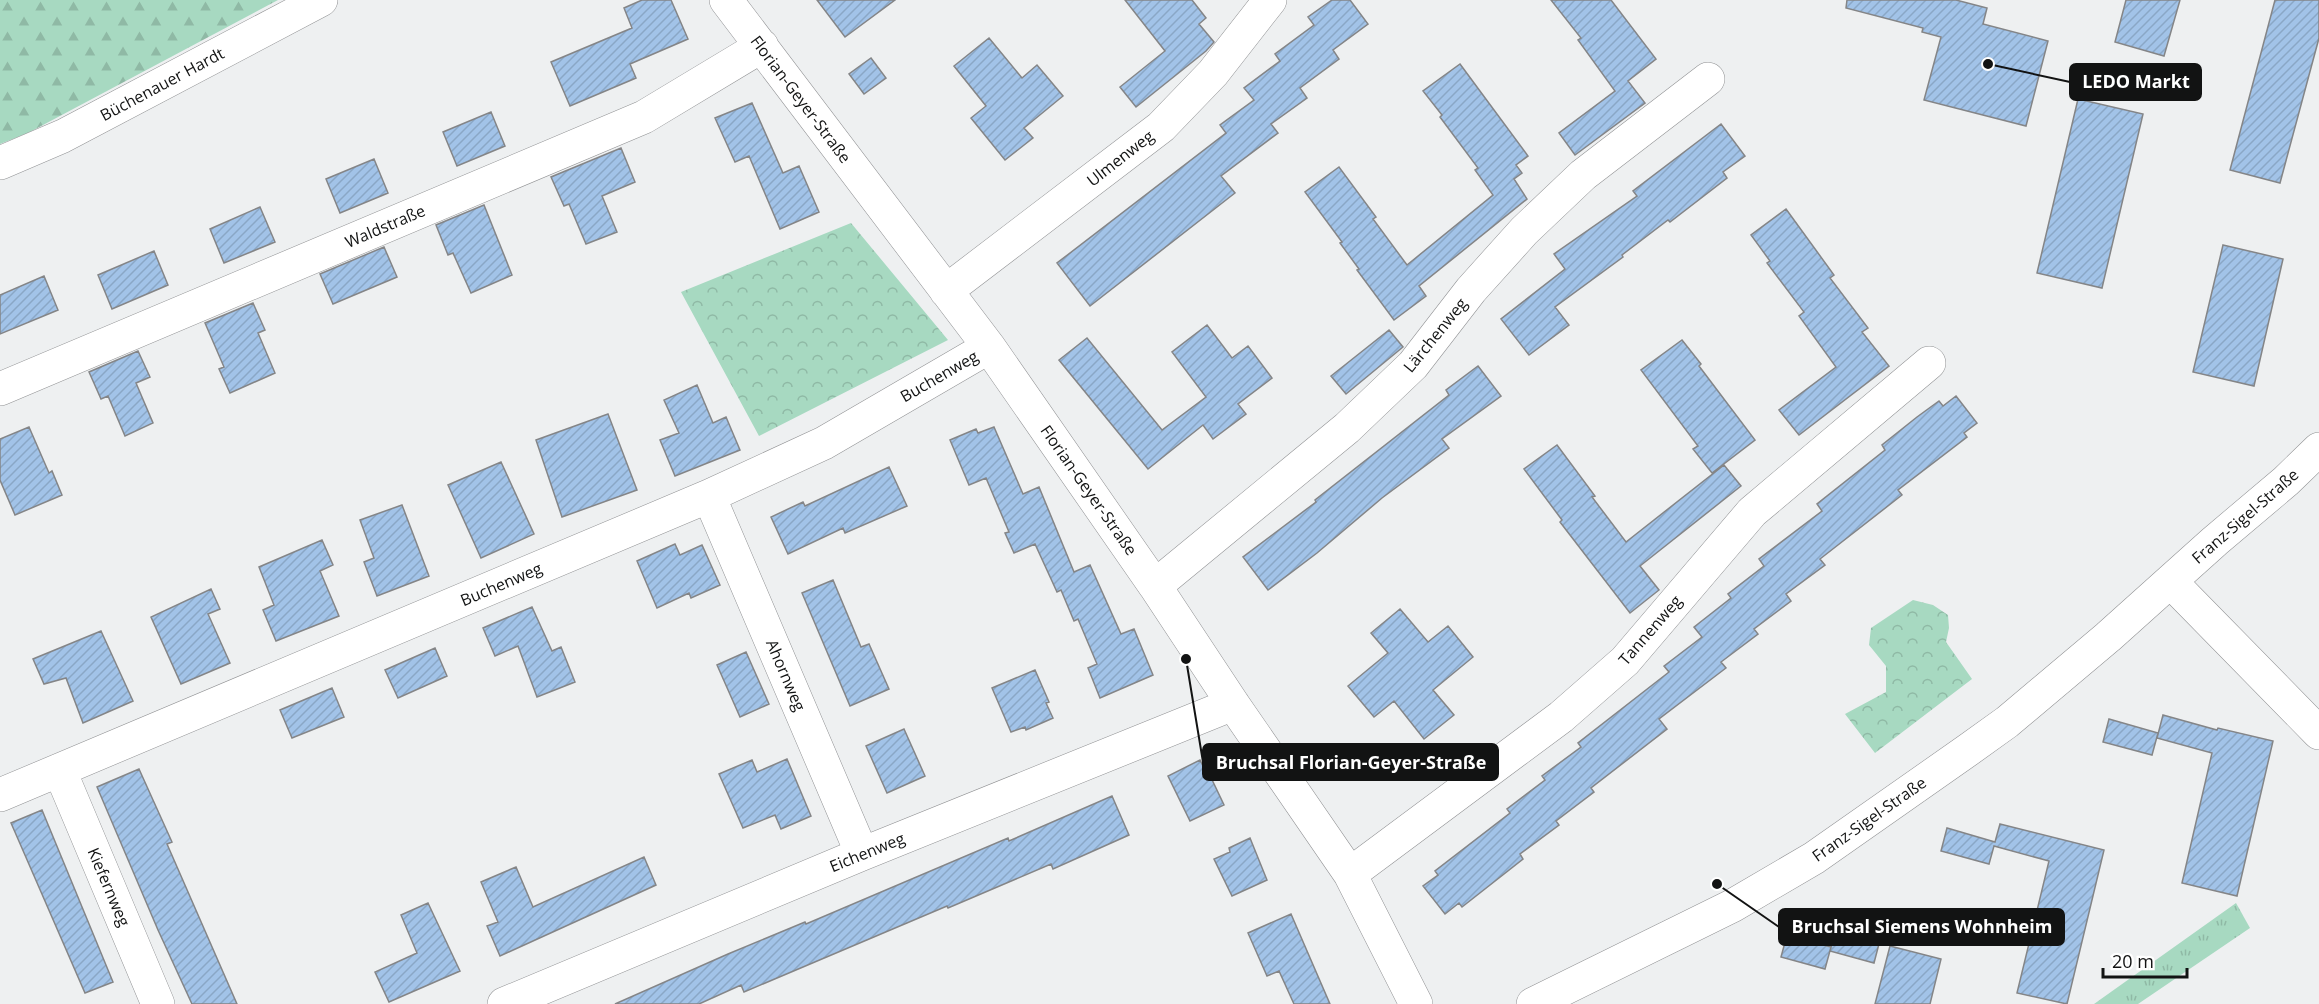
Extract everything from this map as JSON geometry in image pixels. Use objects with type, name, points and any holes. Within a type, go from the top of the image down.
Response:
[{"type":"street","name":"Büchenauer Hardt","points":[[0,163],[63,136],[321,0]]},
{"type":"street","name":"Ulmenweg","points":[[946,291],[1161,127],[1213,73],[1270,0]]},
{"type":"street","name":"Florian-Geyer-Straße","points":[[734,3],[762,46],[989,347],[1155,586],[1350,874],[1416,1004]]},
{"type":"street","name":"Waldstraße","points":[[0,389],[644,117],[762,46]]},
{"type":"street","name":"Lärchenweg","points":[[1155,586],[1347,428],[1413,365],[1471,290],[1524,231],[1583,175],[1708,79]]},
{"type":"street","name":"Buchenweg","points":[[0,795],[709,496],[824,443],[989,347]]},
{"type":"street","name":"Tannenweg","points":[[1350,874],[1561,717],[1625,662],[1752,512],[1929,363]]},
{"type":"street","name":"Franz-Sigel-Straße","points":[[1533,1004],[1732,906],[1814,858],[2007,722],[2286,482],[2319,449]]},
{"type":"street","name":"Ahornweg","points":[[709,496],[862,854]]},
{"type":"street","points":[[2171,582],[2319,733]]},
{"type":"street","name":"Eichenweg","points":[[504,1004],[862,854],[1233,704]]},
{"type":"street","name":"Kiefernweg","points":[[60,771],[158,1004]]},
{"type":"green space","points":[[0,0],[278,0],[28,133],[0,144]]},
{"type":"green space","points":[[851,223],[948,340],[759,436],[681,292]]},
{"type":"green space","points":[[1913,600],[1933,605],[1948,615],[1949,628],[1946,642],[1972,679],[1875,753],[1845,714],[1886,692],[1886,666],[1869,645],[1871,628]]},
{"type":"green space","points":[[2236,903],[2250,928],[2138,1004],[2094,1004]]},
{"type":"building","points":[[642,0],[671,0],[688,39],[630,64],[636,78],[570,106],[551,62],[632,28],[624,8]]},
{"type":"building","points":[[817,0],[895,0],[845,37]]},
{"type":"building","points":[[1125,0],[1192,0],[1206,18],[1199,24],[1214,42],[1136,107],[1120,87],[1165,51]]},
{"type":"building","points":[[1332,0],[1350,0],[1368,24],[1333,50],[1339,59],[1300,88],[1307,98],[1271,124],[1278,133],[1221,176],[1235,193],[1090,306],[1057,263],[1226,133],[1220,125],[1254,100],[1244,88],[1280,61],[1275,54],[1314,25],[1308,17]]},
{"type":"building","points":[[1551,0],[1611,0],[1656,59],[1628,81],[1645,103],[1575,155],[1559,133],[1615,91],[1578,40],[1581,38]]},
{"type":"building","points":[[1847,0],[1956,0],[1987,8],[1983,24],[2048,41],[2026,126],[1924,100],[1941,37],[1922,32],[1923,28],[1846,8]]},
{"type":"building","points":[[2126,0],[2180,0],[2164,56],[2115,42]]},
{"type":"building","points":[[2275,0],[2319,0],[2319,38],[2280,183],[2230,170]]},
{"type":"building","points":[[989,38],[1022,78],[1037,65],[1063,96],[1024,128],[1033,138],[1005,160],[971,118],[986,106],[954,66]]},
{"type":"building","points":[[871,58],[886,78],[864,94],[849,74]]},
{"type":"building","points":[[1460,64],[1528,156],[1516,165],[1522,173],[1514,179],[1527,199],[1419,286],[1426,296],[1394,320],[1357,270],[1359,269],[1340,243],[1342,242],[1305,192],[1339,167],[1376,217],[1373,219],[1407,265],[1493,195],[1475,170],[1478,168],[1423,91]]},
{"type":"building","points":[[2078,99],[2143,114],[2102,288],[2037,273]]},
{"type":"building","points":[[752,103],[783,173],[799,166],[819,212],[780,229],[749,156],[735,162],[715,118]]},
{"type":"building","points":[[491,112],[505,146],[457,166],[443,132]]},
{"type":"building","points":[[1721,124],[1745,156],[1723,172],[1727,178],[1670,222],[1668,220],[1622,255],[1623,257],[1555,307],[1569,325],[1529,355],[1501,319],[1565,269],[1554,254],[1637,196],[1633,191]]},
{"type":"building","points":[[621,148],[635,182],[602,196],[617,232],[586,244],[569,204],[564,206],[551,177]]},
{"type":"building","points":[[374,159],[388,193],[340,213],[326,179]]},
{"type":"building","points":[[484,205],[512,275],[471,293],[453,253],[448,255],[436,225]]},
{"type":"building","points":[[260,207],[275,242],[224,263],[210,229]]},
{"type":"building","points":[[1786,209],[1834,275],[1830,278],[1868,328],[1862,332],[1889,366],[1799,435],[1779,410],[1836,367],[1799,316],[1804,312],[1767,263],[1770,261],[1751,235]]},
{"type":"building","points":[[2223,245],[2283,259],[2254,386],[2193,372]]},
{"type":"building","points":[[384,247],[397,277],[333,304],[320,274]]},
{"type":"building","points":[[154,251],[168,285],[112,309],[98,275]]},
{"type":"building","points":[[44,276],[58,310],[0,334],[0,295]]},
{"type":"building","points":[[253,303],[265,330],[258,333],[275,373],[230,393],[219,369],[224,367],[205,323]]},
{"type":"building","points":[[1207,325],[1232,358],[1248,346],[1272,378],[1238,404],[1246,414],[1213,439],[1203,425],[1148,469],[1059,360],[1087,338],[1162,430],[1206,397],[1172,352]]},
{"type":"building","points":[[1389,330],[1403,347],[1346,394],[1331,376]]},
{"type":"building","points":[[1682,340],[1755,440],[1712,473],[1693,449],[1698,446],[1641,370]]},
{"type":"building","points":[[138,351],[150,377],[136,383],[153,423],[125,436],[108,396],[101,399],[89,372]]},
{"type":"building","points":[[1478,366],[1501,396],[1442,439],[1449,448],[1382,498],[1317,553],[1268,590],[1243,557],[1316,502],[1315,500],[1449,395],[1446,390]]},
{"type":"building","points":[[697,385],[713,423],[726,417],[740,450],[675,476],[660,440],[679,433],[664,400]]},
{"type":"building","points":[[1956,396],[1977,423],[1964,433],[1967,437],[1898,490],[1902,495],[1820,559],[1825,565],[1786,594],[1791,601],[1754,629],[1758,634],[1721,662],[1726,668],[1659,719],[1667,729],[1591,788],[1594,792],[1556,821],[1559,825],[1520,854],[1523,859],[1462,907],[1459,903],[1445,914],[1423,886],[1438,875],[1435,871],[1510,813],[1507,809],[1545,780],[1542,776],[1581,747],[1578,743],[1669,672],[1664,666],[1702,637],[1694,627],[1731,598],[1728,594],[1764,566],[1759,559],[1822,511],[1817,504],[1885,450],[1882,445],[1917,417],[1939,401],[1943,406]]},
{"type":"building","points":[[608,414],[637,490],[562,517],[536,440]]},
{"type":"building","points":[[29,427],[49,473],[52,471],[62,495],[15,515],[0,480],[0,439]]},
{"type":"building","points":[[994,427],[1023,494],[1039,487],[1074,572],[1090,565],[1121,634],[1134,629],[1153,675],[1100,698],[1088,668],[1097,664],[1078,619],[1074,621],[1061,590],[1057,592],[1035,544],[1014,553],[1005,533],[1009,532],[986,478],[969,485],[950,440],[976,429],[978,433]]},
{"type":"building","points":[[1557,445],[1626,542],[1724,465],[1741,486],[1640,566],[1659,590],[1630,613],[1560,522],[1562,520],[1524,469]]},
{"type":"building","points":[[501,462],[534,534],[481,558],[448,485]]},
{"type":"building","points":[[889,467],[907,506],[845,533],[843,528],[788,554],[771,517],[803,502],[805,506]]},
{"type":"building","points":[[402,505],[429,576],[377,596],[364,562],[374,558],[360,520]]},
{"type":"building","points":[[322,540],[333,565],[320,571],[339,616],[276,641],[263,610],[274,605],[259,567]]},
{"type":"building","points":[[675,544],[680,555],[702,545],[720,585],[691,598],[689,593],[657,608],[637,561]]},
{"type":"building","points":[[833,580],[861,647],[869,644],[889,689],[850,706],[802,593]]},
{"type":"building","points":[[211,589],[220,609],[208,614],[230,663],[181,684],[151,617]]},
{"type":"building","points":[[532,607],[552,651],[561,647],[575,682],[537,697],[518,646],[495,656],[483,628]]},
{"type":"building","points":[[1400,609],[1428,642],[1448,626],[1473,657],[1433,690],[1454,715],[1424,739],[1394,701],[1374,717],[1348,686],[1388,653],[1371,633]]},
{"type":"building","points":[[101,631],[133,701],[83,723],[66,678],[44,684],[33,659]]},
{"type":"building","points":[[435,648],[447,676],[398,698],[385,670]]},
{"type":"building","points":[[746,652],[769,704],[740,717],[717,665]]},
{"type":"building","points":[[1035,670],[1049,702],[1046,703],[1053,718],[1026,730],[1025,727],[1011,732],[992,688]]},
{"type":"building","points":[[332,688],[344,717],[292,738],[280,710]]},
{"type":"building","points":[[2163,715],[2217,730],[2218,728],[2273,741],[2237,896],[2182,883],[2212,753],[2157,738]]},
{"type":"building","points":[[2109,719],[2158,733],[2152,755],[2103,742]]},
{"type":"building","points":[[904,729],[925,776],[887,793],[866,746]]},
{"type":"building","points":[[787,759],[811,816],[781,829],[775,815],[743,828],[719,774],[752,760],[757,772]]},
{"type":"building","points":[[1200,760],[1203,766],[1205,765],[1224,805],[1190,821],[1168,776]]},
{"type":"building","points":[[139,769],[172,842],[167,844],[237,1004],[192,1004],[97,787]]},
{"type":"building","points":[[1112,796],[1129,835],[1053,869],[1051,864],[744,992],[741,985],[699,1004],[615,1004],[728,954],[805,922],[806,924],[1008,838],[1009,841]]},
{"type":"building","points":[[42,810],[113,982],[85,993],[11,823]]},
{"type":"building","points":[[2000,824],[2104,850],[2067,1004],[2017,993],[2049,861],[1994,846],[1989,864],[1941,851],[1947,828],[1995,842]]},
{"type":"building","points":[[1250,838],[1267,880],[1232,896],[1214,859],[1230,852],[1229,848]]},
{"type":"building","points":[[644,857],[656,885],[500,956],[487,926],[498,922],[481,882],[516,867],[533,907]]},
{"type":"building","points":[[428,903],[460,971],[389,1002],[375,972],[417,953],[401,915]]},
{"type":"building","points":[[1291,914],[1330,1004],[1294,1004],[1279,971],[1267,976],[1248,933]]},
{"type":"building","points":[[1836,929],[1880,940],[1874,963],[1830,951]]},
{"type":"building","points":[[1787,935],[1831,947],[1825,969],[1781,957]]},
{"type":"building","points":[[1890,946],[1941,959],[1930,1004],[1875,1004]]},
{"type":"place","name":"LEDO Markt","points":[[1988,64]]},
{"type":"place","name":"Bruchsal Florian-Geyer-Straße","points":[[1186,659]]},
{"type":"place","name":"Bruchsal Siemens Wohnheim","points":[[1717,884]]}]
